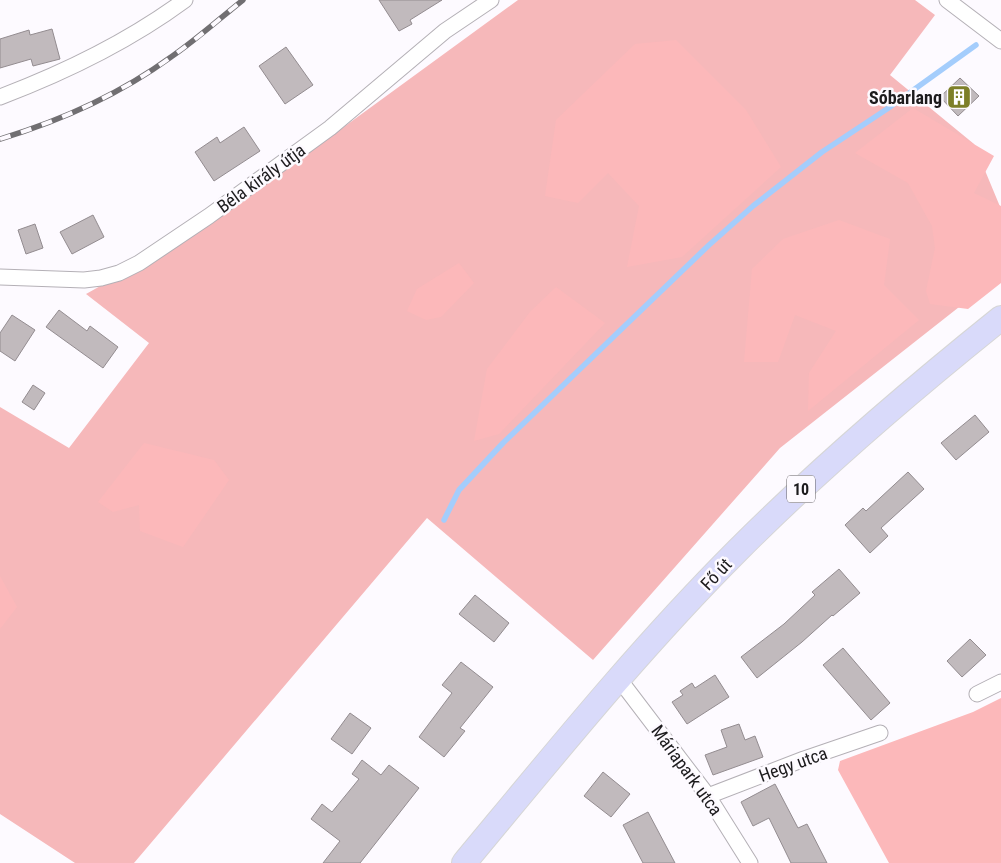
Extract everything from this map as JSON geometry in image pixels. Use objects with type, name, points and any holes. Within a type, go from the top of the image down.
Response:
[{"type":"main road","name":"Fő út","points":[[464,863],[619,679],[737,551],[790,499],[874,424],[1001,318]]},
{"type":"street","points":[[0,97],[45,80],[91,59],[129,37],[184,0]]},
{"type":"street","name":"Béla király útja","points":[[0,277],[84,280],[101,278],[139,263],[209,216],[330,128],[445,31],[491,0]]},
{"type":"street","points":[[947,0],[1001,41]]},
{"type":"street","name":"Máriapark utca","points":[[619,679],[708,796],[750,863]]},
{"type":"street","points":[[977,694],[1001,682]]},
{"type":"street","name":"Hegy utca","points":[[708,796],[804,758],[880,733]]},
{"type":"shaded area","points":[[518,0],[915,0],[935,15],[890,75],[974,144],[1001,209],[1001,274],[780,448],[593,660],[427,518],[134,863],[75,863],[0,814],[0,407],[69,448],[149,343],[86,294],[208,226]]},
{"type":"shaded area","points":[[676,40],[746,110],[781,167],[682,257],[627,267],[639,206],[608,173],[578,203],[545,196],[556,120],[635,44]]},
{"type":"shaded area","points":[[913,108],[994,156],[974,193],[1001,206],[1001,283],[968,309],[930,304],[926,291],[935,248],[932,226],[908,183],[855,153]]},
{"type":"shaded area","points":[[839,220],[890,239],[884,285],[919,320],[808,411],[809,373],[836,331],[795,315],[778,362],[744,362],[752,269],[783,239]]},
{"type":"shaded area","points":[[459,263],[474,283],[441,317],[426,320],[407,311],[417,289]]},
{"type":"shaded area","points":[[556,287],[605,323],[499,434],[474,441],[487,369],[530,312]]},
{"type":"shaded area","points":[[144,443],[214,460],[229,480],[183,547],[140,531],[139,505],[113,512],[98,502]]},
{"type":"shaded area","points":[[0,576],[17,607],[0,629]]},
{"type":"shaded area","points":[[1001,698],[1001,863],[889,863],[838,770],[840,761],[973,712]]},
{"type":"building","points":[[379,0],[442,0],[410,20],[412,24],[399,31]]},
{"type":"building","points":[[52,29],[60,59],[33,66],[31,59],[0,68],[0,39],[29,30],[30,35]]},
{"type":"building","points":[[286,47],[313,85],[285,104],[259,66]]},
{"type":"building","name":"Sóbarlang","points":[[960,78],[979,96],[958,116],[940,97]]},
{"type":"building","points":[[244,127],[260,151],[214,181],[195,152],[217,137],[220,143]]},
{"type":"building","points":[[93,215],[104,237],[72,254],[60,232]]},
{"type":"building","points":[[35,224],[43,248],[26,254],[18,230]]},
{"type":"building","points":[[59,310],[87,331],[90,326],[118,347],[103,368],[46,327]]},
{"type":"building","points":[[12,315],[35,330],[15,361],[0,351],[0,333]]},
{"type":"building","points":[[33,385],[45,393],[34,410],[22,402]]},
{"type":"building","points":[[975,415],[989,432],[956,460],[941,443]]},
{"type":"building","points":[[908,472],[924,489],[881,528],[888,536],[870,553],[845,525],[863,508],[866,511]]},
{"type":"building","points":[[839,569],[860,593],[757,678],[741,657],[784,624],[815,595],[812,592]]},
{"type":"building","points":[[475,595],[509,623],[494,642],[459,614]]},
{"type":"building","points":[[970,639],[986,655],[962,677],[947,661]]},
{"type":"building","points":[[843,648],[890,703],[871,720],[823,665]]},
{"type":"building","points":[[461,662],[493,687],[460,728],[465,731],[444,757],[419,737],[452,693],[442,685]]},
{"type":"building","points":[[715,675],[729,697],[687,724],[672,702],[683,695],[680,691],[692,683],[695,688]]},
{"type":"building","points":[[350,713],[371,728],[352,754],[331,739]]},
{"type":"building","points":[[739,724],[745,740],[755,736],[763,757],[713,775],[705,755],[727,747],[721,730]]},
{"type":"building","points":[[362,760],[381,775],[389,765],[419,788],[360,863],[323,863],[340,841],[311,819],[322,804],[332,812],[359,779],[352,774]]},
{"type":"building","points":[[603,772],[630,794],[611,817],[584,796]]},
{"type":"building","points":[[775,784],[798,828],[807,824],[827,863],[791,863],[769,818],[753,826],[741,802]]},
{"type":"building","points":[[648,812],[675,863],[643,863],[623,825]]},
{"type":"waterway","points":[[444,520],[459,490],[503,443],[709,245],[753,206],[822,152],[887,109],[976,45]]},
{"type":"railway","points":[[0,139],[67,115],[131,83],[198,37],[243,0]]},
{"type":"place","name":"Sóbarlang","points":[[959,97]]}]
